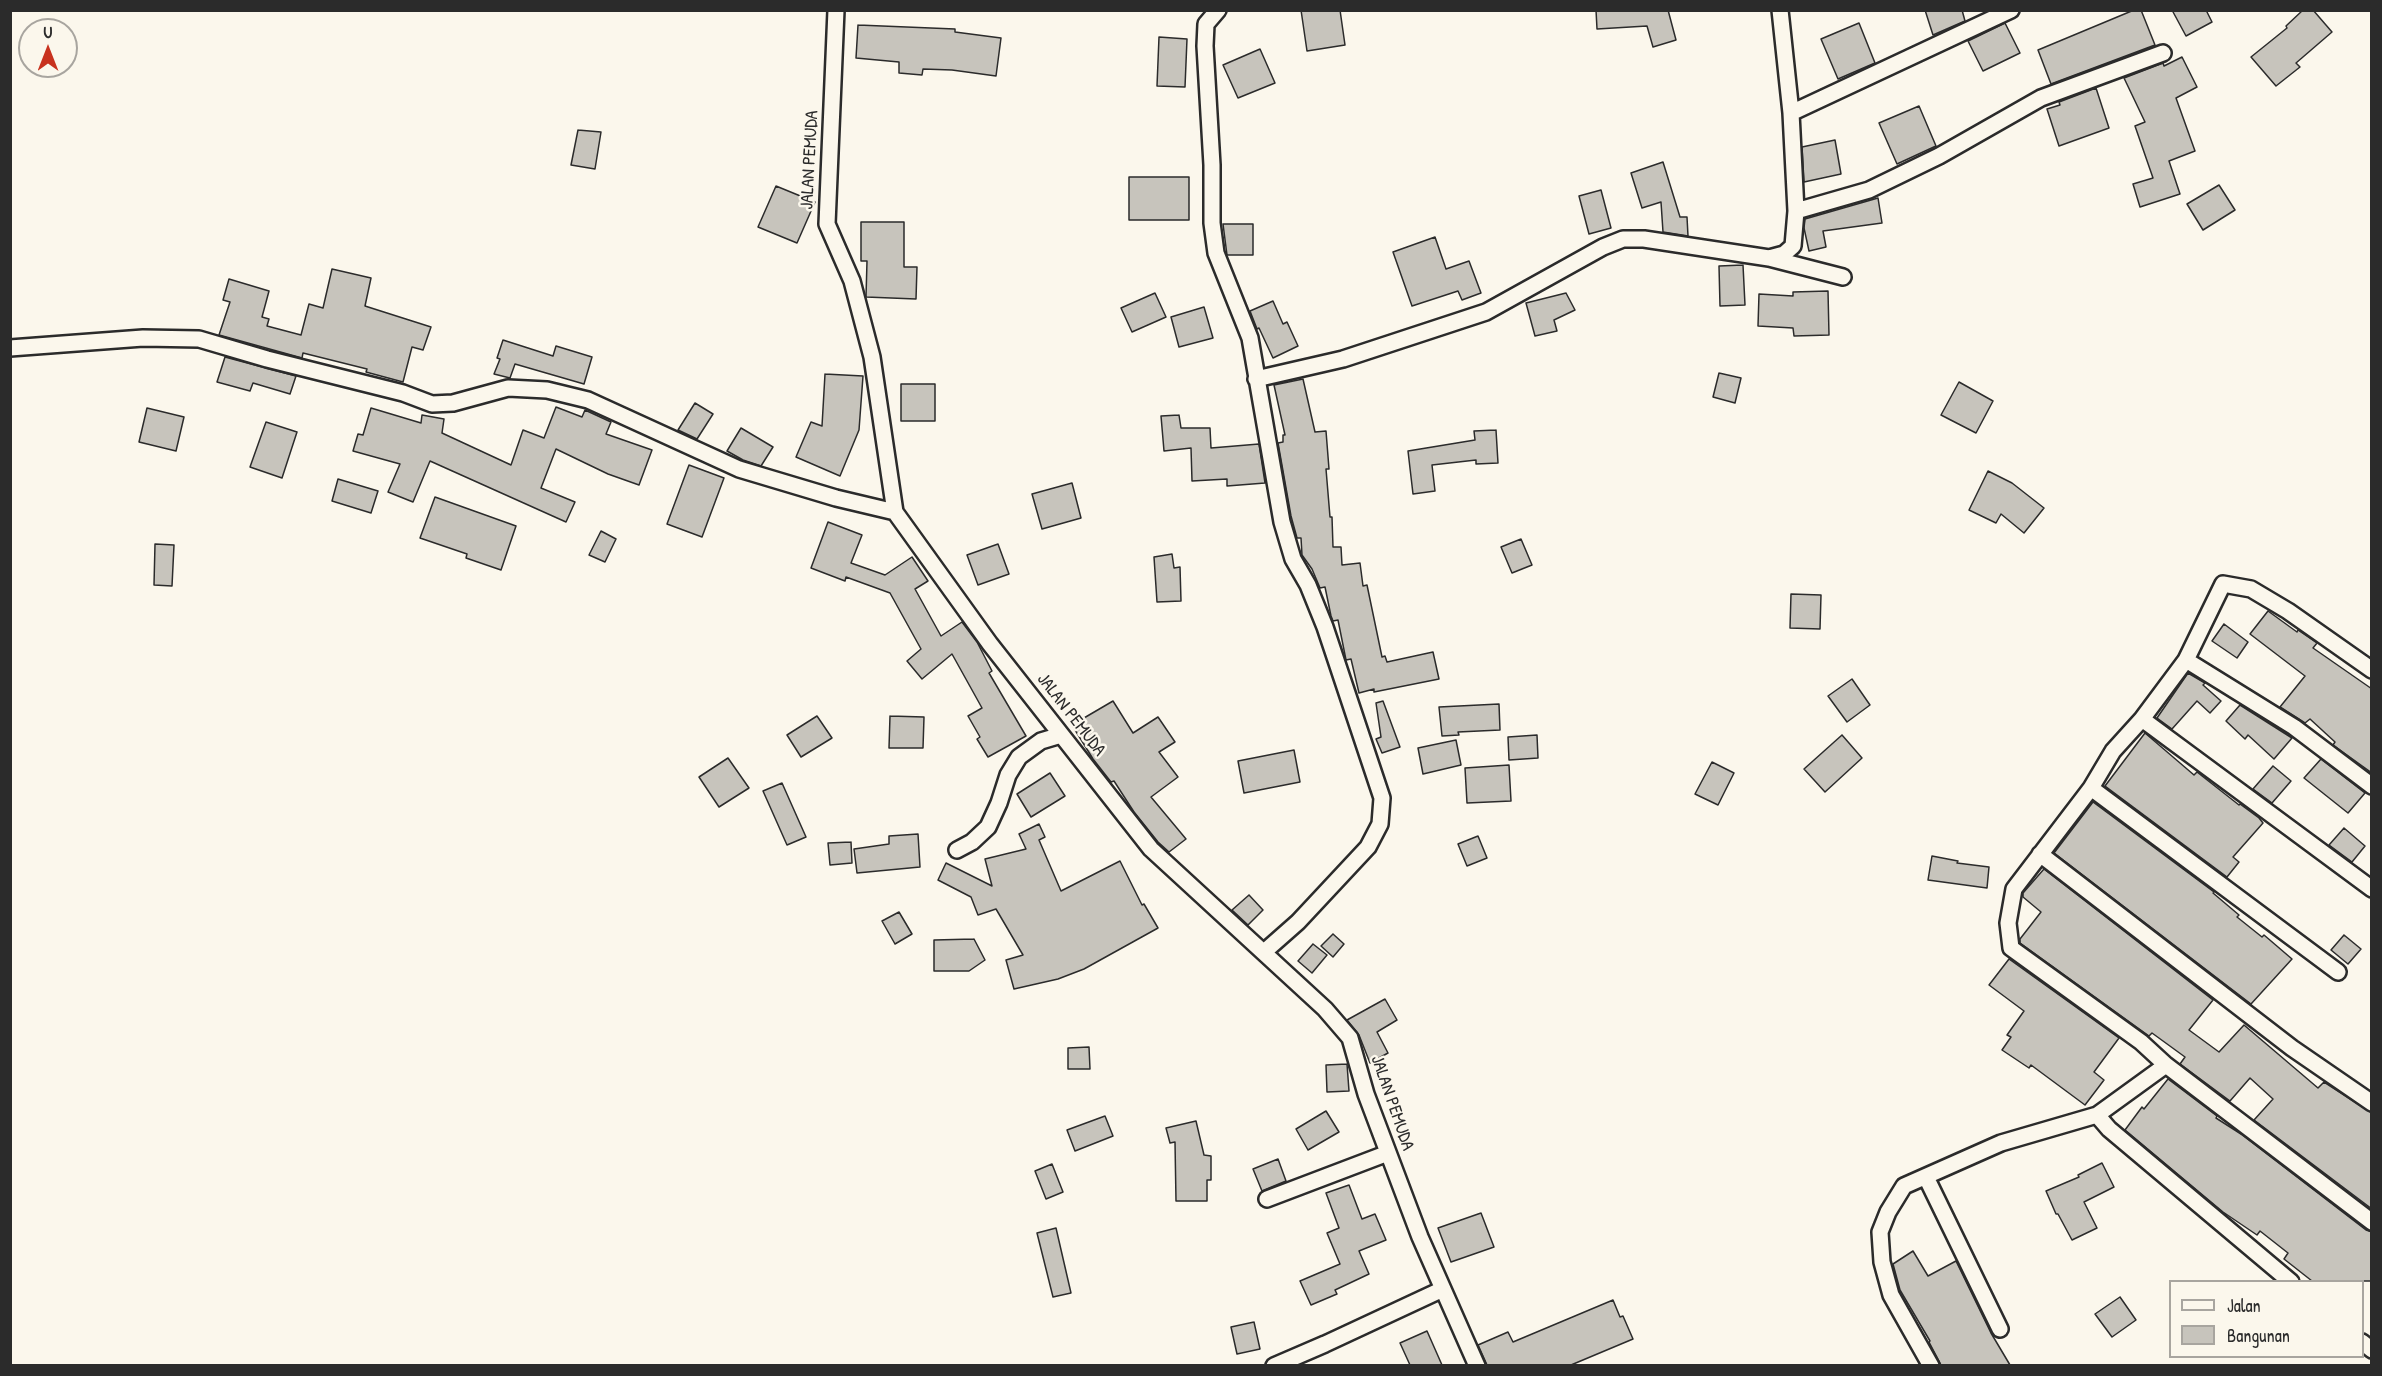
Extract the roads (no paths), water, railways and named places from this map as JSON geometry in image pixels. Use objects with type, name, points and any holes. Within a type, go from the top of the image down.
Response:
[{"type":"street","name":"JALAN PEMUDA","points":[[836,10],[827,224],[852,281],[872,357],[895,512],[990,644],[1151,849],[1325,1009],[1350,1038],[1366,1094],[1388,1153],[1443,1289],[1477,1365]]},
{"type":"street","points":[[1218,10],[1206,24],[1204,45],[1212,165],[1212,223],[1216,253],[1250,338],[1282,522],[1293,559],[1308,585],[1325,627],[1382,798],[1380,824],[1368,847],[1298,922],[1264,952]]},
{"type":"street","points":[[1769,258],[1784,254],[1793,246],[1796,211],[1791,113],[1780,10]]},
{"type":"street","points":[[1791,113],[2011,10]]},
{"type":"street","points":[[1796,211],[1869,190],[1939,156],[2041,98],[2163,53]]},
{"type":"street","points":[[1256,379],[1343,359],[1486,312],[1603,247],[1623,239],[1644,239],[1769,258],[1843,277]]},
{"type":"street","points":[[10,348],[143,338],[199,339],[267,359],[403,393],[432,404],[453,403],[508,388],[546,390],[588,400],[739,469],[836,498],[895,512]]},
{"type":"street","points":[[2372,670],[2288,611],[2251,589],[2223,584],[2186,660],[2142,719],[2113,751],[2091,788],[2014,889],[2008,923],[2011,948],[2141,1042],[2166,1065],[2372,1222]]},
{"type":"street","points":[[2186,660],[2294,727],[2372,786]]},
{"type":"street","points":[[2142,719],[2372,889]]},
{"type":"street","points":[[957,850],[972,842],[988,827],[1008,776],[1019,757],[1041,741],[1061,735]]},
{"type":"street","points":[[2091,788],[2338,972]]},
{"type":"street","points":[[2040,854],[2292,1048],[2372,1104]]},
{"type":"street","points":[[1932,1365],[1891,1295],[1882,1262],[1880,1232],[1888,1212],[1904,1186],[2001,1143],[2097,1115],[2166,1065]]},
{"type":"street","points":[[2097,1115],[2109,1129],[2289,1280]]},
{"type":"street","points":[[1267,1199],[1388,1153]]},
{"type":"street","points":[[1926,1177],[2000,1329]]},
{"type":"street","points":[[1274,1365],[1443,1289]]}]
